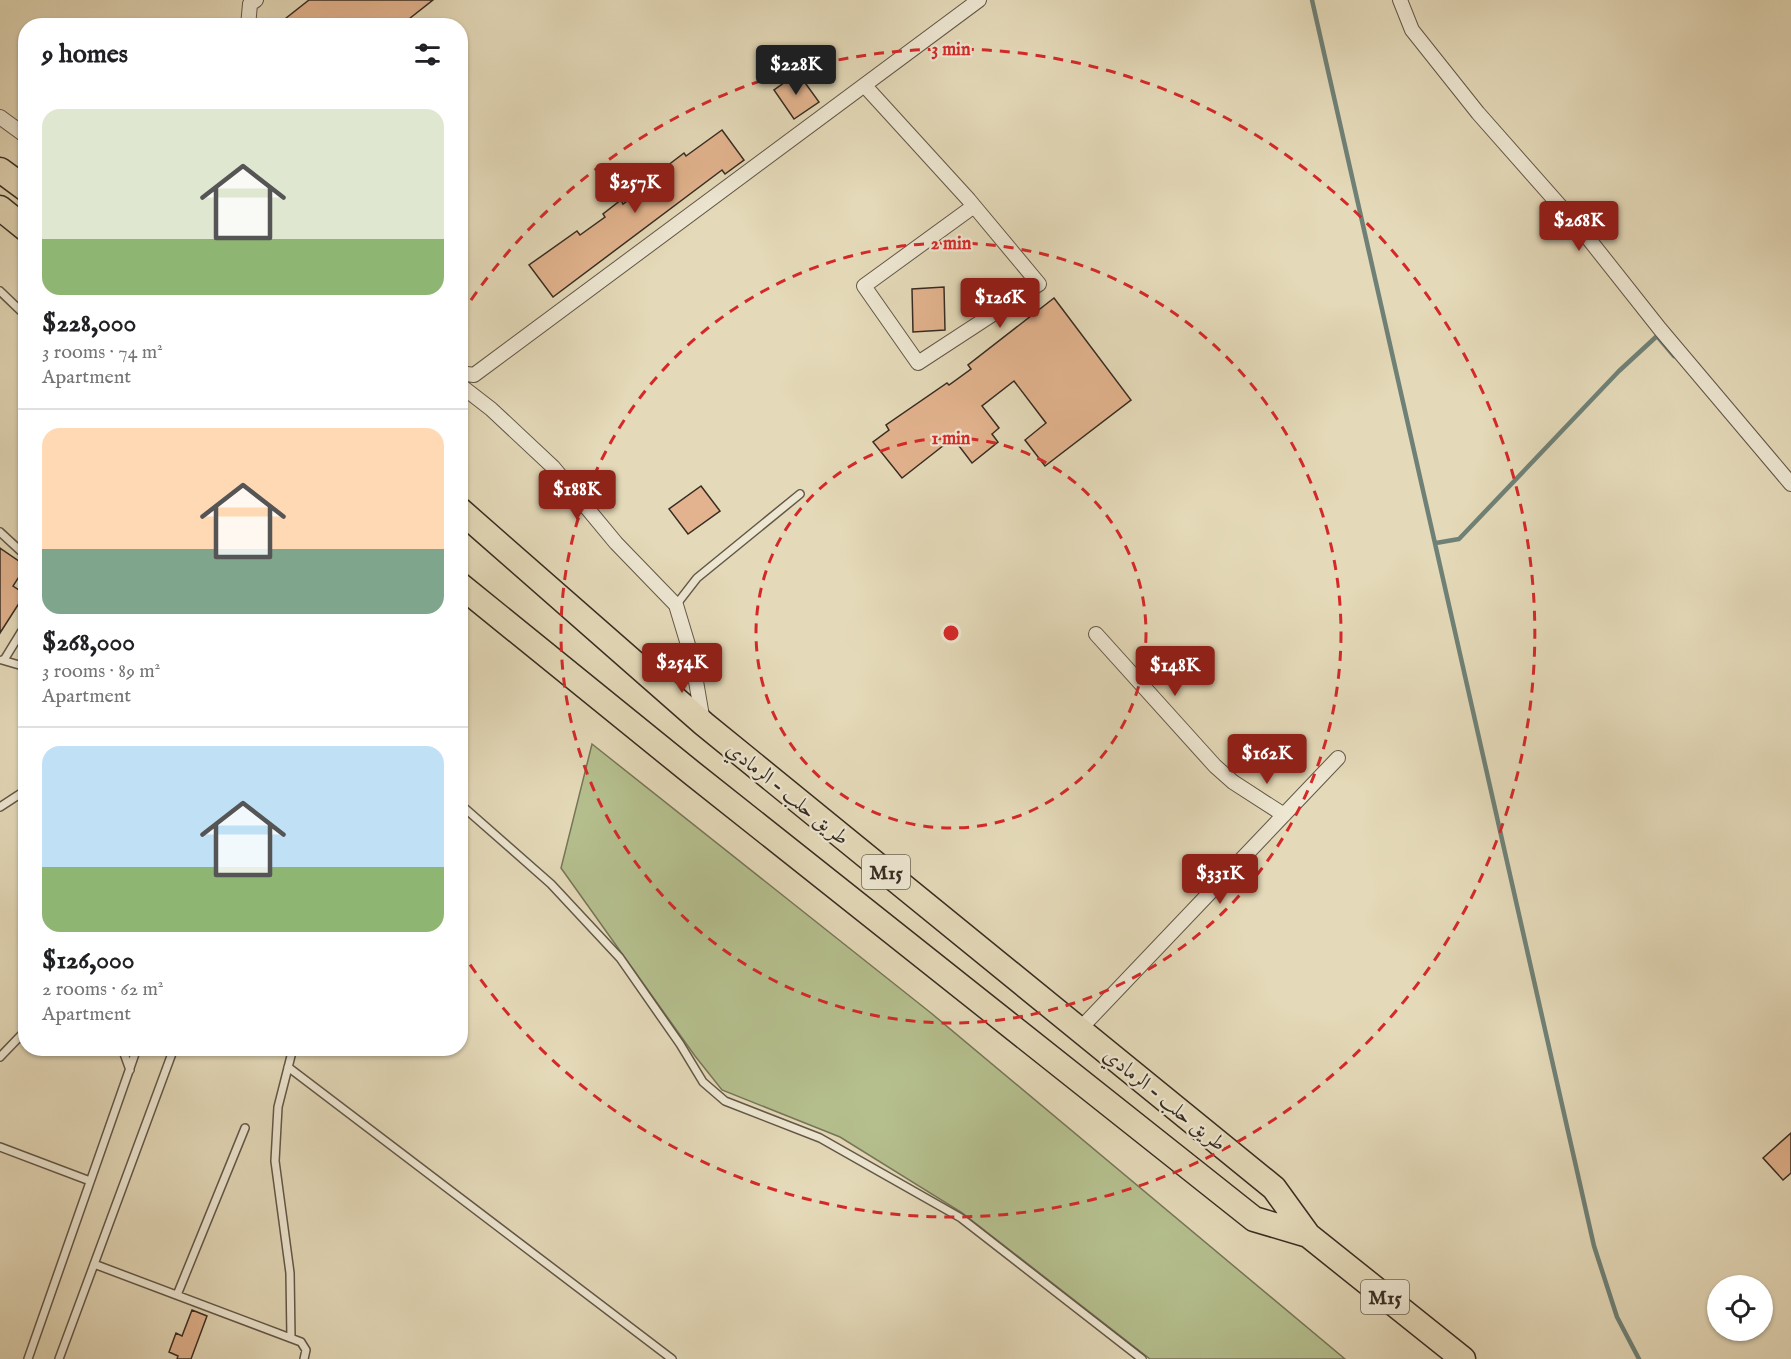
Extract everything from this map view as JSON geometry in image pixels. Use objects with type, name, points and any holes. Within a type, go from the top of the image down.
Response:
[{"type":"highway","points":[[0,170],[18,183]]},
{"type":"highway","points":[[0,208],[18,223]]},
{"type":"highway","name":"طريق حلب - الرمادي","points":[[468,517],[704,724],[1274,1188],[1308,1235],[1463,1359]]},
{"type":"highway","name":"طريق حلب - الرمادي","points":[[468,591],[692,773],[1254,1219],[1308,1235]]},
{"type":"street","points":[[249,18],[250,4],[256,0]]},
{"type":"street","points":[[468,374],[474,375],[979,0]]},
{"type":"street","points":[[1400,0],[1412,30],[1478,113],[1584,233],[1660,328],[1791,484]]},
{"type":"street","points":[[865,86],[974,206],[1039,284],[918,363],[864,286],[974,206]]},
{"type":"street","points":[[0,117],[18,130]]},
{"type":"street","points":[[468,391],[491,409],[553,467],[616,543],[676,605],[692,658],[704,724]]},
{"type":"street","points":[[1096,634],[1215,766],[1233,782],[1284,814]]},
{"type":"street","points":[[1079,1030],[1338,758]]},
{"type":"lane","points":[[0,291],[18,308]]},
{"type":"lane","points":[[676,605],[697,578],[800,494]]},
{"type":"lane","points":[[0,532],[18,549]]},
{"type":"lane","points":[[18,636],[2,660],[18,665]]},
{"type":"lane","points":[[0,807],[18,795]]},
{"type":"lane","points":[[468,811],[551,884],[620,958],[680,1044],[702,1082],[725,1101],[820,1138],[961,1218],[1142,1359]]},
{"type":"lane","points":[[0,1057],[18,1038]]},
{"type":"lane","points":[[125,1056],[129,1070]]},
{"type":"lane","points":[[28,1359],[134,1056]]},
{"type":"lane","points":[[61,1359],[171,1056]]},
{"type":"lane","points":[[291,1056],[278,1107],[275,1161],[290,1273],[291,1338]]},
{"type":"lane","points":[[288,1067],[672,1359]]},
{"type":"lane","points":[[177,1295],[245,1128]]},
{"type":"lane","points":[[0,1147],[90,1181]]},
{"type":"lane","points":[[94,1264],[301,1342],[306,1350],[304,1359]]},
{"type":"green space","points":[[592,744],[931,1013],[1345,1359],[1150,1359],[961,1212],[840,1137],[722,1090],[695,1056],[561,868]]},
{"type":"building","points":[[309,0],[433,0],[410,18],[286,18]]},
{"type":"building","points":[[798,73],[819,102],[794,119],[774,90]]},
{"type":"building","points":[[722,130],[744,160],[725,174],[722,170],[553,297],[529,265],[577,231],[580,235],[605,217],[603,214],[621,200],[623,204],[669,170],[667,166],[684,153],[686,156]]},
{"type":"building","points":[[944,287],[945,330],[913,332],[912,289]]},
{"type":"building","points":[[1054,298],[1131,400],[1045,466],[1025,440],[1046,423],[1014,381],[982,406],[999,428],[992,434],[998,442],[972,463],[953,438],[902,478],[873,442],[889,430],[886,425],[971,369],[968,365]]},
{"type":"building","points":[[701,486],[720,511],[688,534],[669,509]]},
{"type":"building","points":[[0,548],[18,560],[18,578],[13,586],[18,589],[18,605],[0,633]]},
{"type":"building","points":[[1791,1133],[1791,1173],[1783,1180],[1763,1158]]},
{"type":"building","points":[[192,1310],[207,1316],[191,1359],[177,1359],[178,1356],[169,1352],[176,1333],[182,1336]]},
{"type":"waterway","points":[[1312,0],[1594,1246],[1617,1317],[1639,1359]]},
{"type":"waterway","points":[[1436,543],[1459,539],[1619,371],[1657,336],[1674,356]]}]
